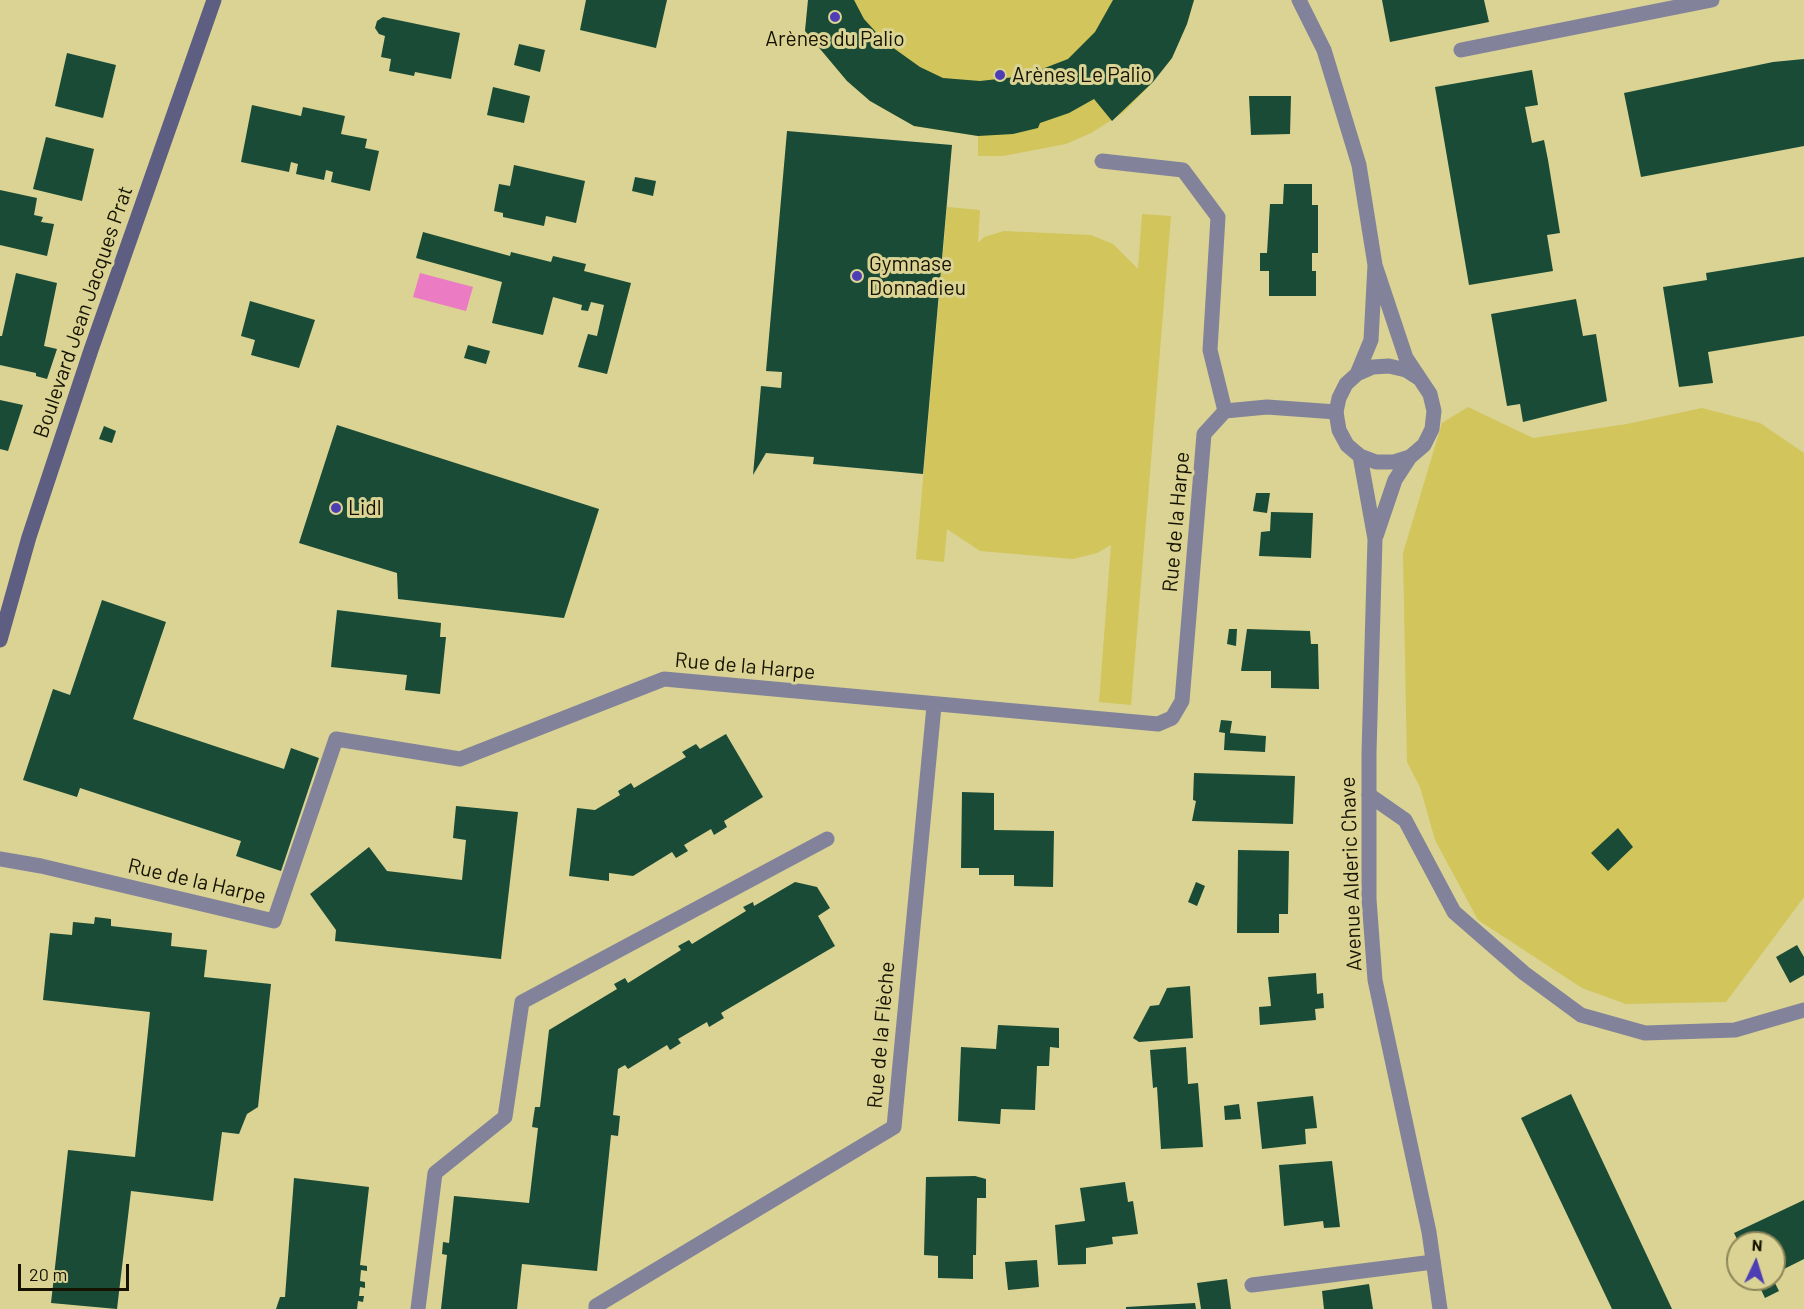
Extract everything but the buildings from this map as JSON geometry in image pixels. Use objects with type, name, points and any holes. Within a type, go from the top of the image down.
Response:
[{"type":"main road","name":"Boulevard Jean Jacques Prat","points":[[0,640],[29,537],[58,449],[213,0]]},
{"type":"street","points":[[1299,0],[1324,50],[1359,165],[1375,265],[1406,358],[1420,379],[1430,394],[1434,411],[1432,429],[1424,445],[1410,457],[1394,462],[1376,462],[1360,456],[1347,445],[1339,430],[1336,412],[1339,398],[1346,384],[1358,374],[1373,367],[1389,366],[1406,370],[1420,379]]},
{"type":"street","points":[[1461,50],[1712,0]]},
{"type":"street","points":[[1102,161],[1183,170],[1218,217],[1210,350],[1225,411],[1267,407],[1336,412]]},
{"type":"street","points":[[1358,374],[1371,340],[1375,265]]},
{"type":"street","name":"Rue de la Harpe","points":[[0,859],[41,866],[274,921],[336,739],[460,759],[664,679],[933,706],[1158,724],[1172,718],[1182,701],[1204,434],[1225,411]]},
{"type":"street","name":"Avenue Alderic Chave","points":[[1360,456],[1376,539],[1369,795],[1369,899],[1376,980],[1429,1232],[1440,1309]]},
{"type":"street","name":"Avenue Alderic Chave","points":[[1376,539],[1395,480],[1410,457]]},
{"type":"street","name":"Rue de la Flèche","points":[[596,1309],[596,1306],[894,1127],[933,706]]},
{"type":"street","points":[[1369,795],[1405,820],[1454,912],[1524,973],[1581,1015],[1645,1033],[1735,1030],[1804,1010]]},
{"type":"street","points":[[418,1309],[435,1173],[505,1117],[522,1002],[827,839]]},
{"type":"street","points":[[1252,1285],[1433,1262]]},
{"type":"shaded area","name":"Arènes Le Palio","points":[[808,0],[1194,0],[1187,24],[1172,58],[1124,112],[1091,133],[1066,144],[1003,156],[978,156],[978,136],[914,126],[870,101],[847,81],[805,31]]},
{"type":"shaded area","points":[[947,207],[980,210],[978,243],[984,237],[1004,231],[1091,235],[1113,244],[1138,269],[1142,214],[1171,216],[1131,705],[1099,702],[1111,545],[1097,553],[1073,559],[980,551],[947,529],[944,562],[916,559]]},
{"type":"shaded area","points":[[420,273],[473,287],[466,311],[413,297]]},
{"type":"shaded area","points":[[1468,407],[1533,438],[1627,424],[1702,408],[1760,423],[1804,453],[1804,897],[1726,1002],[1626,1004],[1582,988],[1478,920],[1435,840],[1420,787],[1407,762],[1403,553],[1442,423]]},
{"type":"place","name":"Arènes du Palio","points":[[835,17]]},
{"type":"place","name":"Arènes Le Palio","points":[[1000,75]]},
{"type":"place","name":"Gymnase Donnadieu","points":[[857,276]]},
{"type":"place","name":"Lidl","points":[[336,508]]}]
